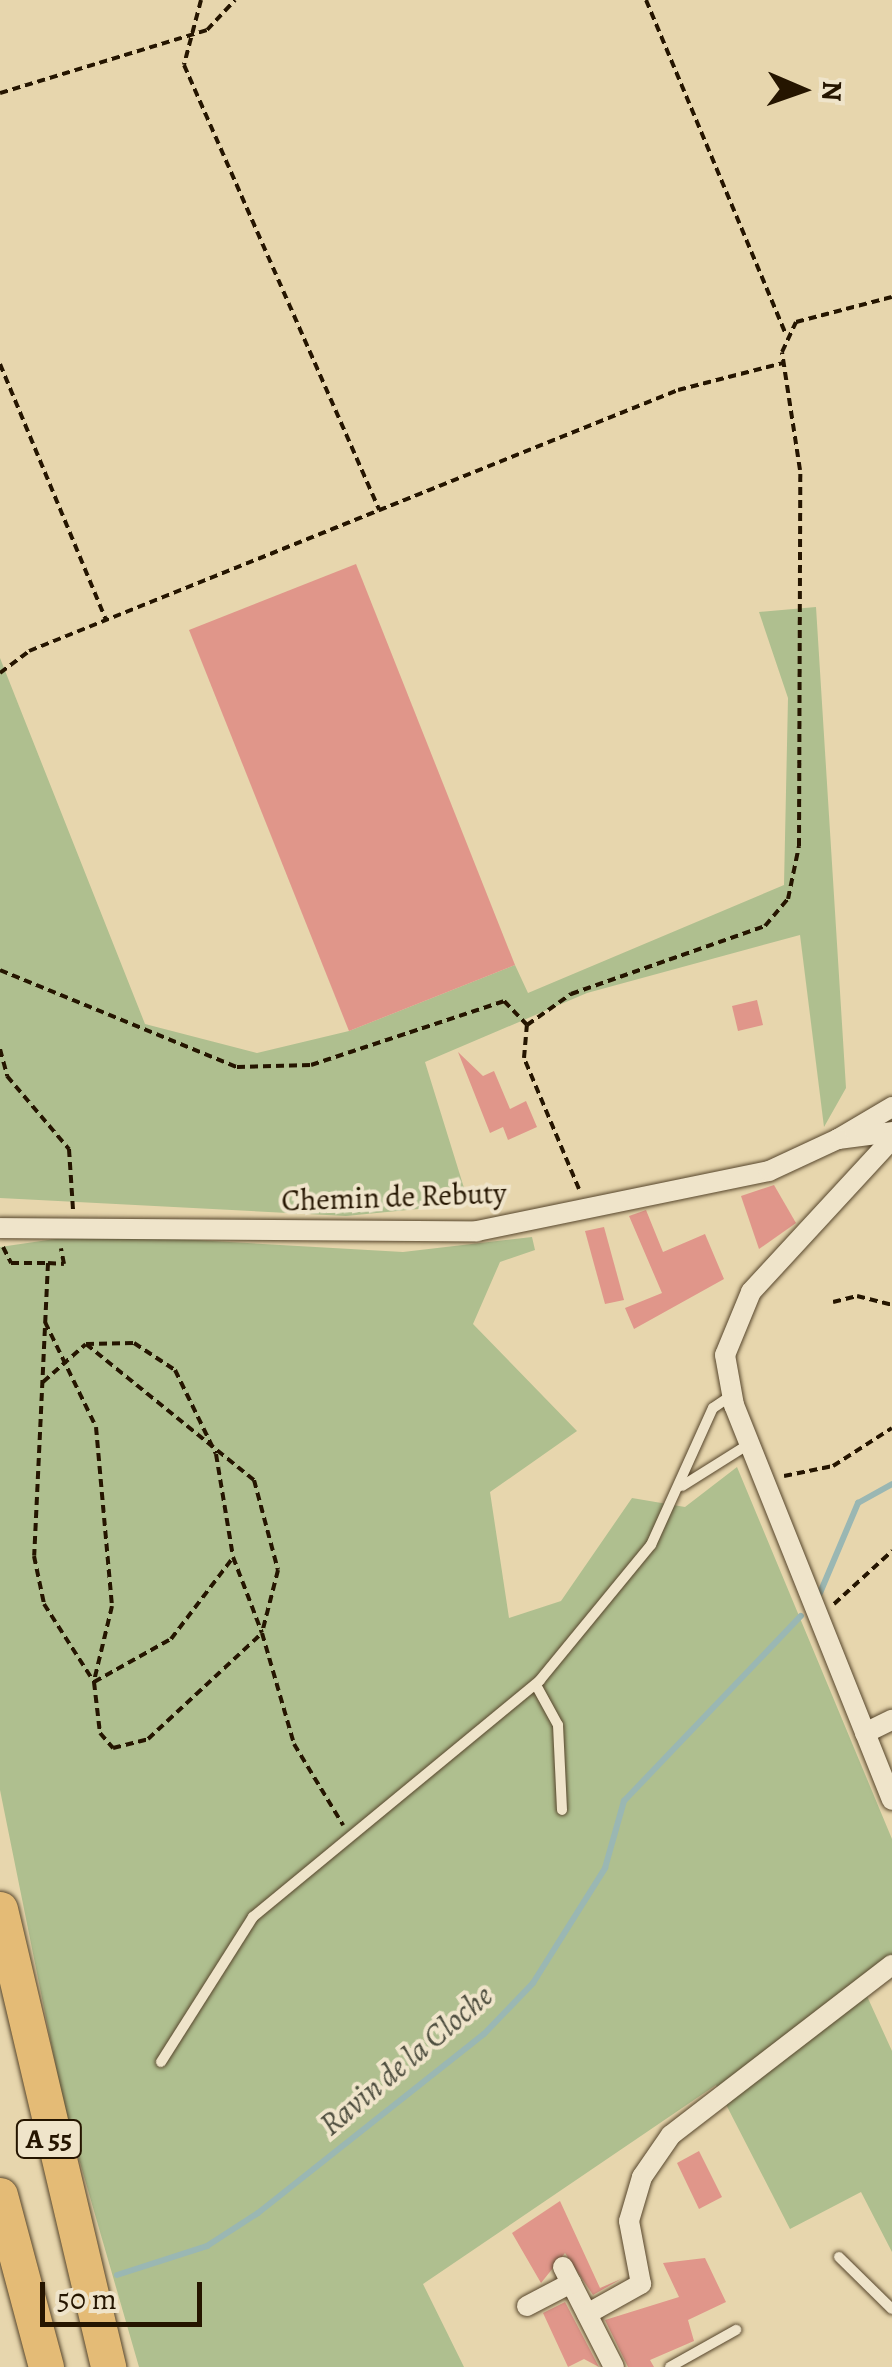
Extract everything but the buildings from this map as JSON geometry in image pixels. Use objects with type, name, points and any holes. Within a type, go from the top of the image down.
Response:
[{"type":"highway","name":"A 55","points":[[0,1909],[108,2367]]},
{"type":"highway","name":"A 55","points":[[0,2196],[46,2367]]},
{"type":"street","name":"Chemin de Rebuty","points":[[0,1228],[72,1225],[333,1235],[477,1231],[587,1212],[769,1172],[838,1139],[892,1107]]},
{"type":"street","name":"Chemin de Rebuty","points":[[838,1139],[892,1135]]},
{"type":"street","points":[[892,1135],[742,1304],[726,1355],[731,1396],[892,1800]]},
{"type":"street","points":[[865,1734],[892,1720]]},
{"type":"street","points":[[587,2314],[641,2284],[632,2210],[671,2135],[851,2005],[892,1964]]},
{"type":"street","points":[[527,2306],[567,2275],[614,2367]]},
{"type":"lane","points":[[162,2062],[226,1948],[351,1837],[536,1685],[651,1545],[713,1408],[731,1396]]},
{"type":"lane","points":[[680,1487],[749,1444]]},
{"type":"lane","points":[[536,1685],[558,1724],[562,1810]]},
{"type":"lane","points":[[838,2257],[892,2309]]},
{"type":"lane","points":[[670,2367],[736,2330]]},
{"type":"path","points":[[201,0],[195,34],[182,48],[184,65],[380,510]]},
{"type":"path","points":[[0,92],[195,34],[228,17],[235,0]]},
{"type":"path","points":[[587,1212],[524,1058],[527,1025],[571,994],[765,926],[788,899],[799,846],[800,470],[784,363],[786,335],[646,0]]},
{"type":"path","points":[[786,335],[796,322],[892,297]]},
{"type":"path","points":[[0,673],[106,620],[678,390],[784,363]]},
{"type":"path","points":[[0,364],[106,620]]},
{"type":"path","points":[[0,970],[237,1066],[311,1065],[504,1002],[527,1025]]},
{"type":"path","points":[[0,1049],[8,1076],[69,1149],[72,1225]]},
{"type":"path","points":[[0,1228],[6,1259],[48,1263],[36,1567],[53,1623],[94,1682]]},
{"type":"path","points":[[833,1302],[857,1296],[892,1305]]},
{"type":"path","points":[[45,1322],[65,1356],[96,1428],[99,1527],[112,1584],[94,1682],[106,1742],[136,1746],[262,1633],[277,1595],[274,1548],[254,1480],[204,1431],[86,1344]]},
{"type":"path","points":[[42,1384],[65,1356],[86,1344],[112,1340],[157,1352],[204,1431],[232,1557],[262,1633],[294,1744],[351,1837]]},
{"type":"path","points":[[764,1483],[832,1466],[892,1428]]},
{"type":"path","points":[[817,1614],[892,1551]]},
{"type":"path","points":[[94,1682],[171,1639],[232,1557]]},
{"type":"green space","points":[[816,607],[846,1088],[824,1127],[800,935],[587,993],[425,1062],[469,1204],[346,1216],[0,1198],[0,658],[145,1024],[257,1053],[349,1031],[515,965],[528,993],[784,885],[788,698],[759,612]]},
{"type":"green space","points":[[89,1234],[403,1252],[532,1237],[535,1250],[500,1262],[473,1324],[577,1431],[490,1492],[509,1618],[561,1601],[632,1498],[685,1507],[737,1467],[892,1839],[892,1962],[861,1983],[892,2051],[892,2252],[861,2192],[790,2229],[716,2085],[423,2284],[464,2367],[139,2367],[64,2107],[0,1790],[0,1247]]},
{"type":"waterway","name":"Ravin de la Cloche","points":[[820,1593],[858,1503],[892,1484]]},
{"type":"waterway","name":"Ravin de la Cloche","points":[[117,2275],[207,2246],[258,2213],[484,2034],[533,1983],[605,1868],[624,1801],[801,1616]]}]
